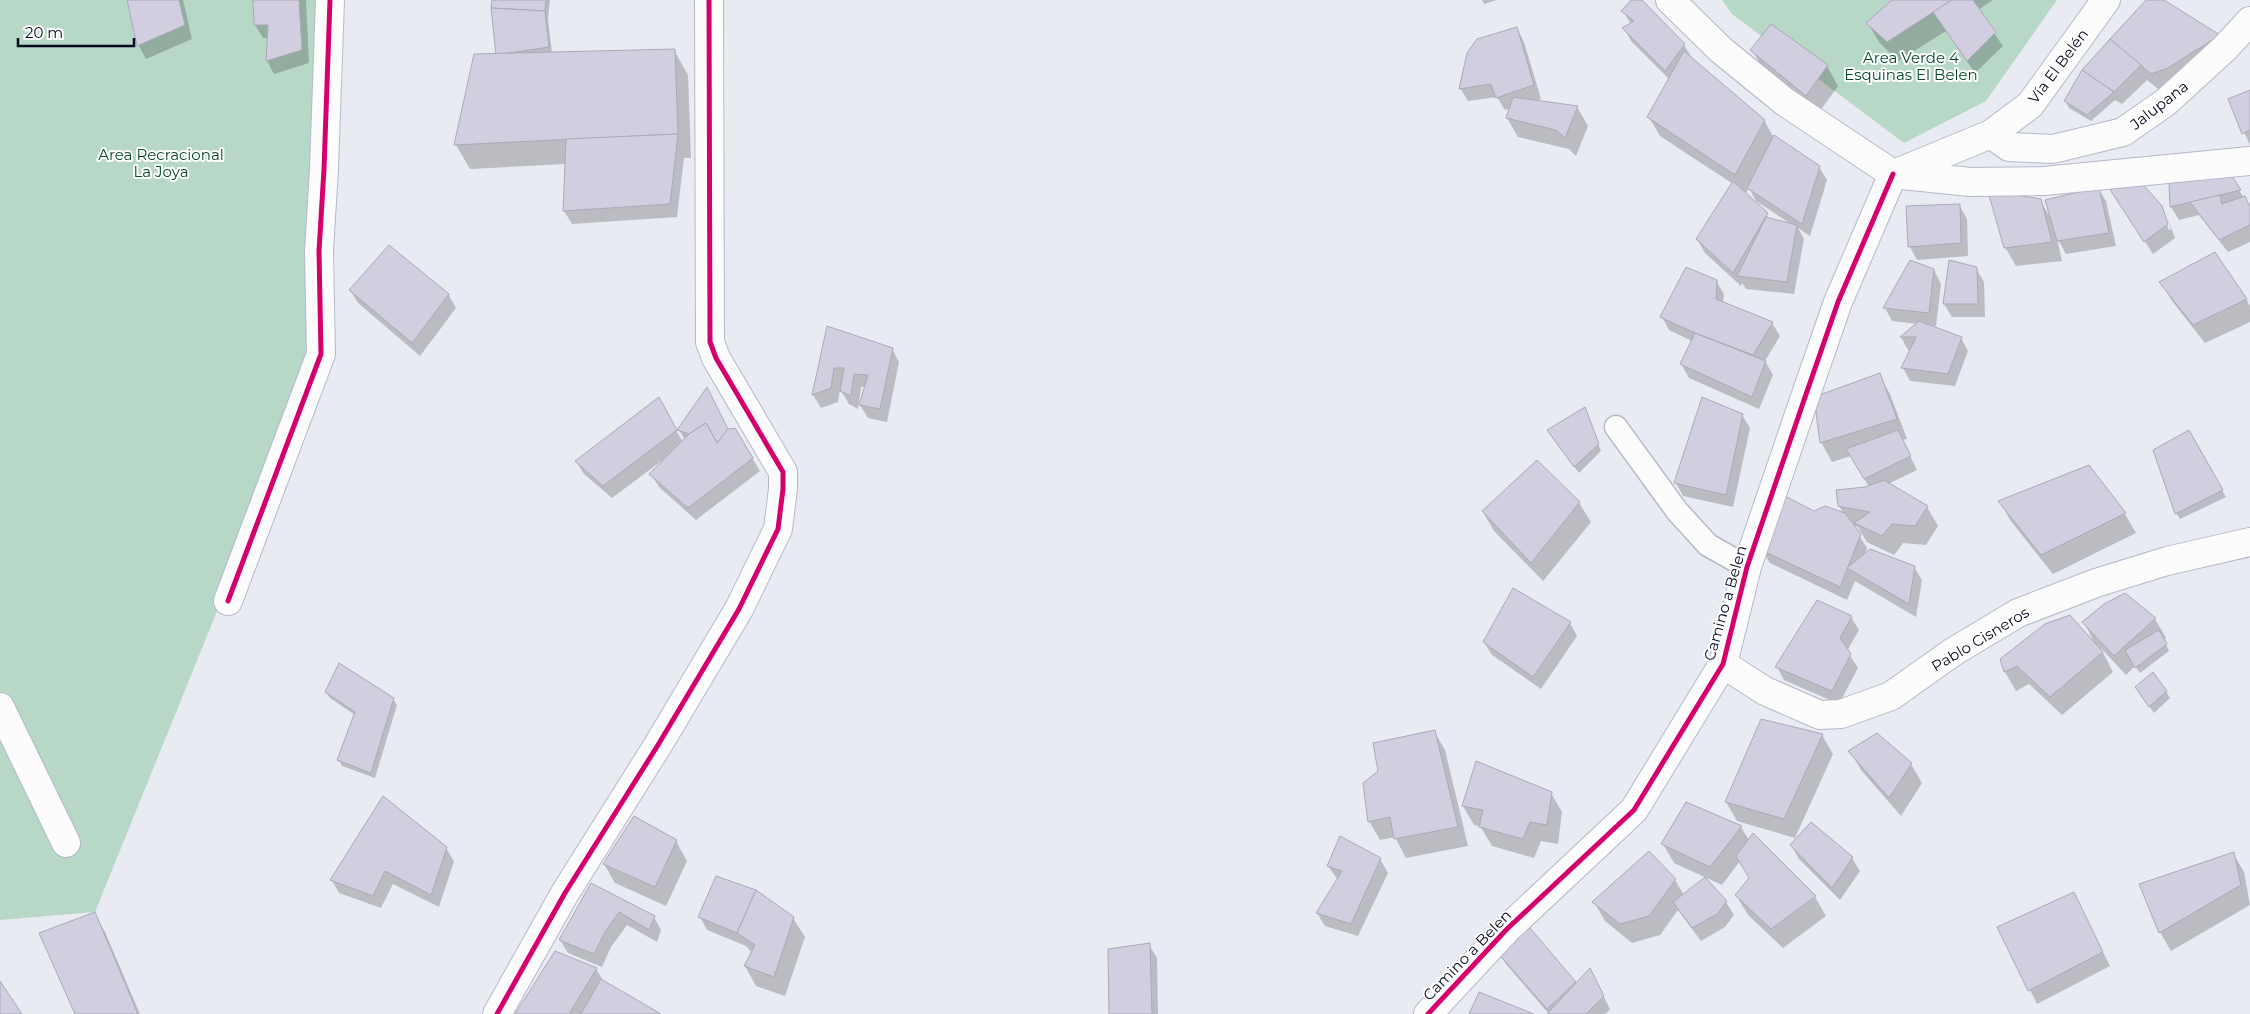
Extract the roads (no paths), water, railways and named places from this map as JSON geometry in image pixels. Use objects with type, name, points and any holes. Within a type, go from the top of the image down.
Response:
[{"type":"street","points":[[228,601],[321,354],[319,252],[330,0]]},
{"type":"street","points":[[497,1014],[565,893],[658,745],[739,609],[778,529],[783,489],[782,472],[716,358],[710,342],[709,0]]},
{"type":"street","points":[[1670,0],[1721,50],[1785,102],[1893,174],[1970,182],[2044,181],[2250,161]]},
{"type":"street","name":"Vía El Belén","points":[[1893,174],[1991,134],[2030,105],[2106,0]]},
{"type":"street","name":"Jalupana","points":[[1991,134],[2009,147],[2019,149],[2053,149],[2123,132],[2166,102],[2225,48],[2250,21]]},
{"type":"street","name":"Camino a Belen","points":[[1428,1014],[1508,929],[1634,810],[1723,664],[1747,567],[1838,302],[1893,174]]},
{"type":"street","name":"Pablo Cisneros","points":[[1723,664],[1765,691],[1820,715],[1841,714],[1891,696],[1953,652],[2018,613],[2096,583],[2140,569],[2250,542]]},
{"type":"street","points":[[0,707],[66,843]]},
{"type":"lane","points":[[1616,427],[1677,511],[1708,545],[1747,567]]},
{"type":"park label","name":"Area Verde 4 Esquinas El Belen","points":[[1911,66]]},
{"type":"park label","name":"Area Recracional La Joya","points":[[161,162]]}]
